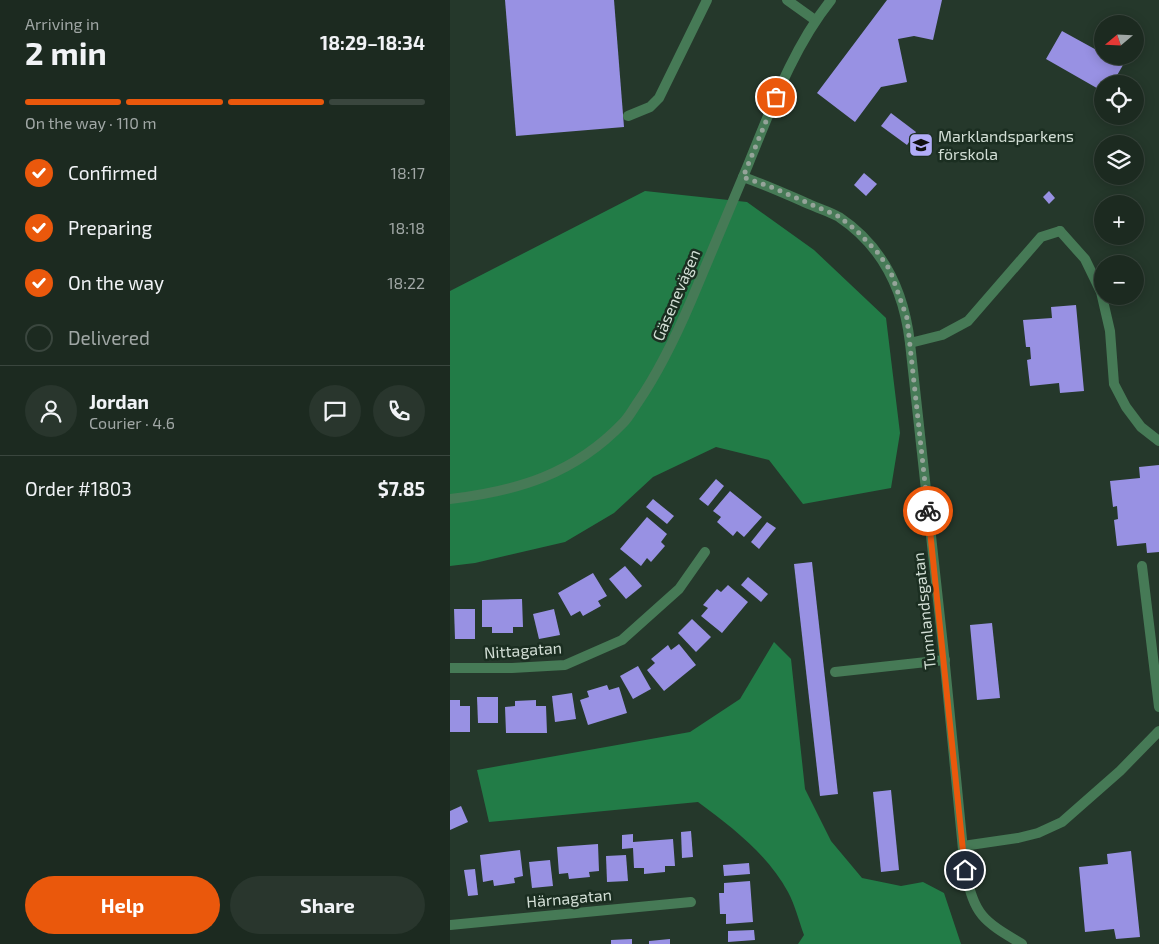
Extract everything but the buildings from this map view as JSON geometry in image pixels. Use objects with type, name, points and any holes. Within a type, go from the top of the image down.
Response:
[{"type":"street","points":[[628,116],[650,107],[659,98],[707,0]]},
{"type":"street","points":[[787,0],[815,20]]},
{"type":"street","name":"Gäsenevägen","points":[[450,499],[481,495],[529,484],[565,468],[599,444],[624,422],[671,348],[776,97],[815,20],[831,0]]},
{"type":"street","name":"Tunnlandsgatan","points":[[743,177],[838,216],[856,230],[878,253],[890,270],[907,318],[945,660],[965,870],[970,893],[981,916],[1022,944]]},
{"type":"street","points":[[910,343],[942,335],[968,321],[1041,237],[1060,231],[1085,259],[1101,292],[1110,331],[1114,384],[1126,407],[1136,420],[1159,441]]},
{"type":"street","name":"Nittagatan","points":[[450,668],[512,668],[565,664],[622,640],[679,589],[705,552]]},
{"type":"street","points":[[1142,566],[1159,707]]},
{"type":"street","points":[[836,672],[945,660]]},
{"type":"street","points":[[963,846],[1018,838],[1038,833],[1062,822],[1120,771],[1159,730]]},
{"type":"street","name":"Härnagatan","points":[[450,925],[691,902]]},
{"type":"green space","points":[[645,191],[747,202],[814,250],[886,318],[900,433],[891,488],[803,504],[769,460],[716,447],[653,477],[614,513],[565,542],[475,563],[450,566],[450,291]]},
{"type":"green space","points":[[774,642],[791,659],[805,789],[831,841],[862,878],[901,886],[923,882],[944,893],[961,944],[798,944],[804,935],[793,902],[770,865],[748,842],[698,802],[489,822],[477,770],[690,732],[740,699]]},
{"type":"way so far","points":[[776,97],[743,177],[838,216],[856,230],[878,253],[890,270],[907,318],[928,511]]},
{"type":"place","name":"Marklandsparkens förskola","points":[[921,145]]},
{"type":"route","points":[[928,511],[965,870]]}]
